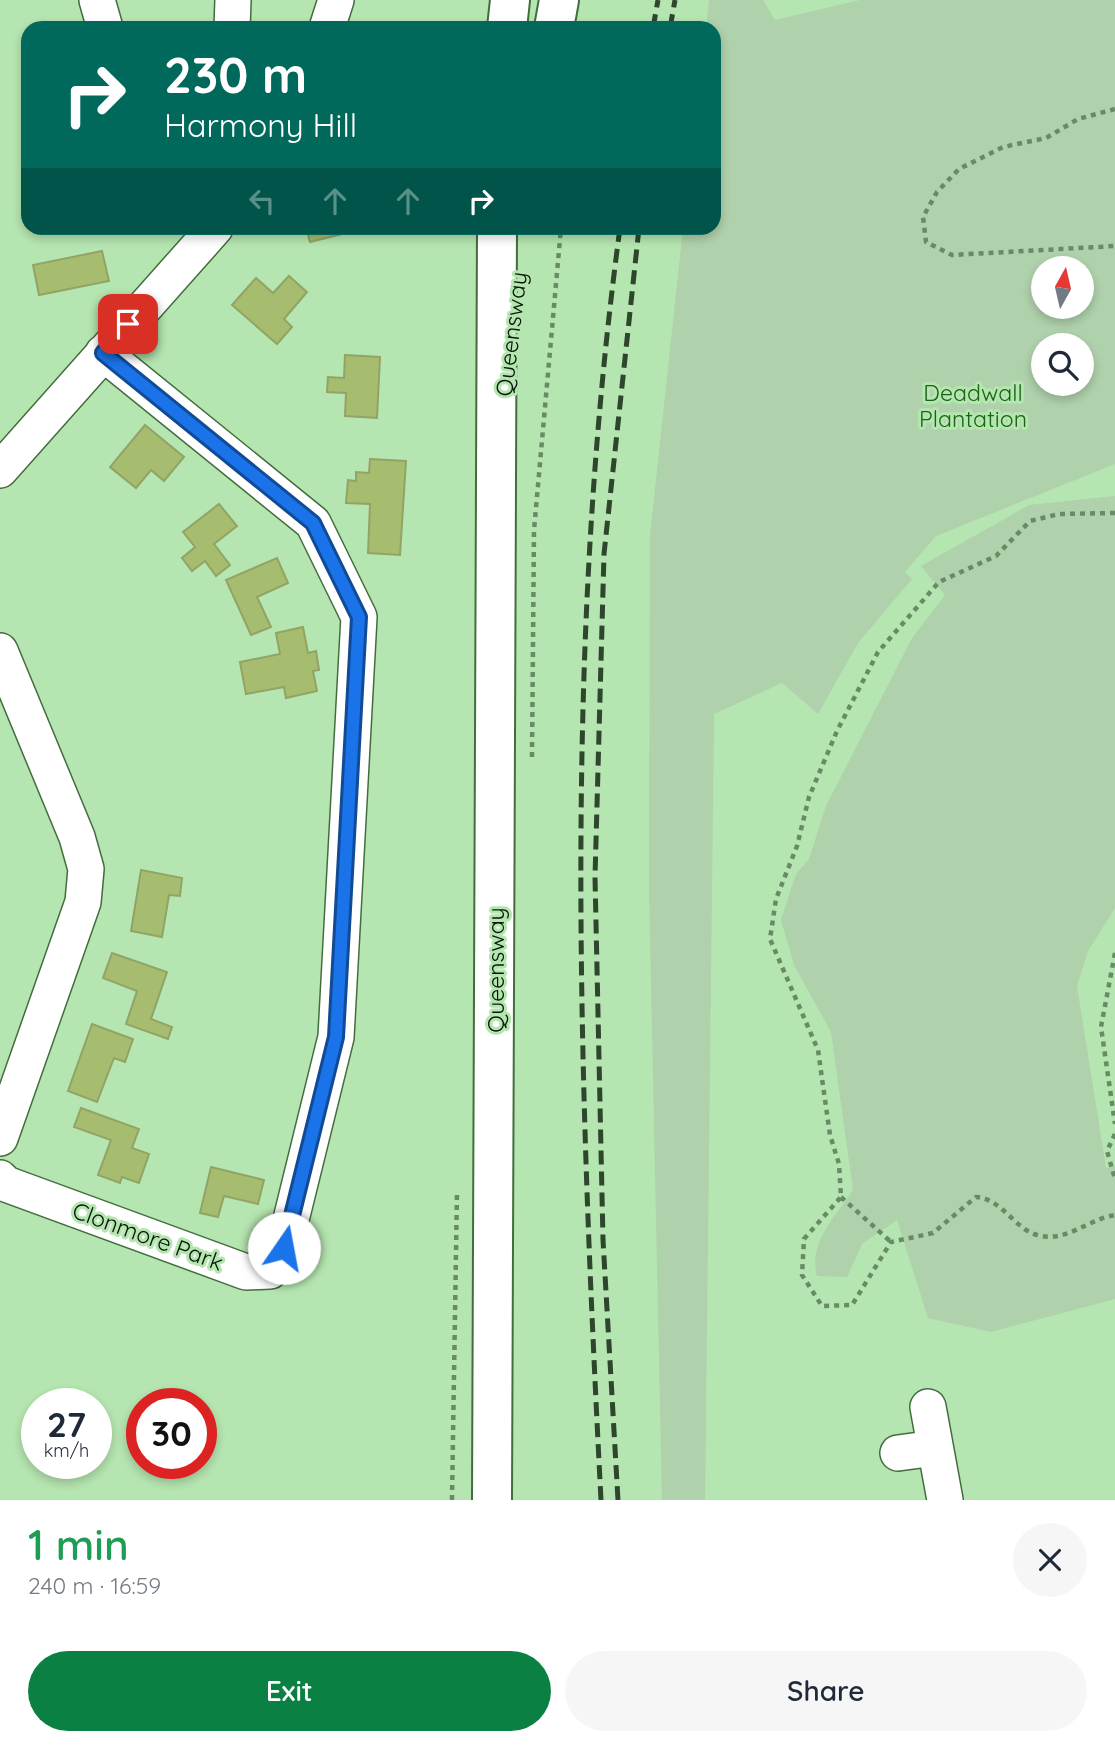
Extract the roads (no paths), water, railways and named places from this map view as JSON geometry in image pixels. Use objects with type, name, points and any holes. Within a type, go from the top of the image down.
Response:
[{"type":"highway","points":[[508,21],[510,0]]},
{"type":"highway","points":[[555,21],[559,0]]},
{"type":"highway","name":"Queensway","points":[[492,1500],[498,235]]},
{"type":"highway","name":"Queensway","points":[[498,440],[523,235]]},
{"type":"street","points":[[97,0],[103,21]]},
{"type":"street","points":[[232,21],[233,0]]},
{"type":"street","points":[[329,21],[336,0]]},
{"type":"street","points":[[0,470],[203,235]]},
{"type":"street","name":"Clonmore Park","points":[[0,1178],[6,1184],[246,1272],[270,1271],[284,1248],[336,1037],[359,617],[313,523],[103,353]]},
{"type":"street","points":[[0,651],[77,837],[86,869],[83,902],[0,1138]]},
{"type":"street","points":[[928,1407],[945,1500]]},
{"type":"street","points":[[898,1453],[935,1448]]},
{"type":"railway","points":[[654,21],[658,0]]},
{"type":"railway","points":[[671,21],[675,0]]},
{"type":"railway","points":[[601,1500],[582,1022],[583,704],[590,545],[602,386],[619,235]]},
{"type":"railway","points":[[618,1500],[603,1240],[595,877],[604,554],[638,235]]},
{"type":"park label","name":"Deadwall Plantation","points":[[973,405]]}]
